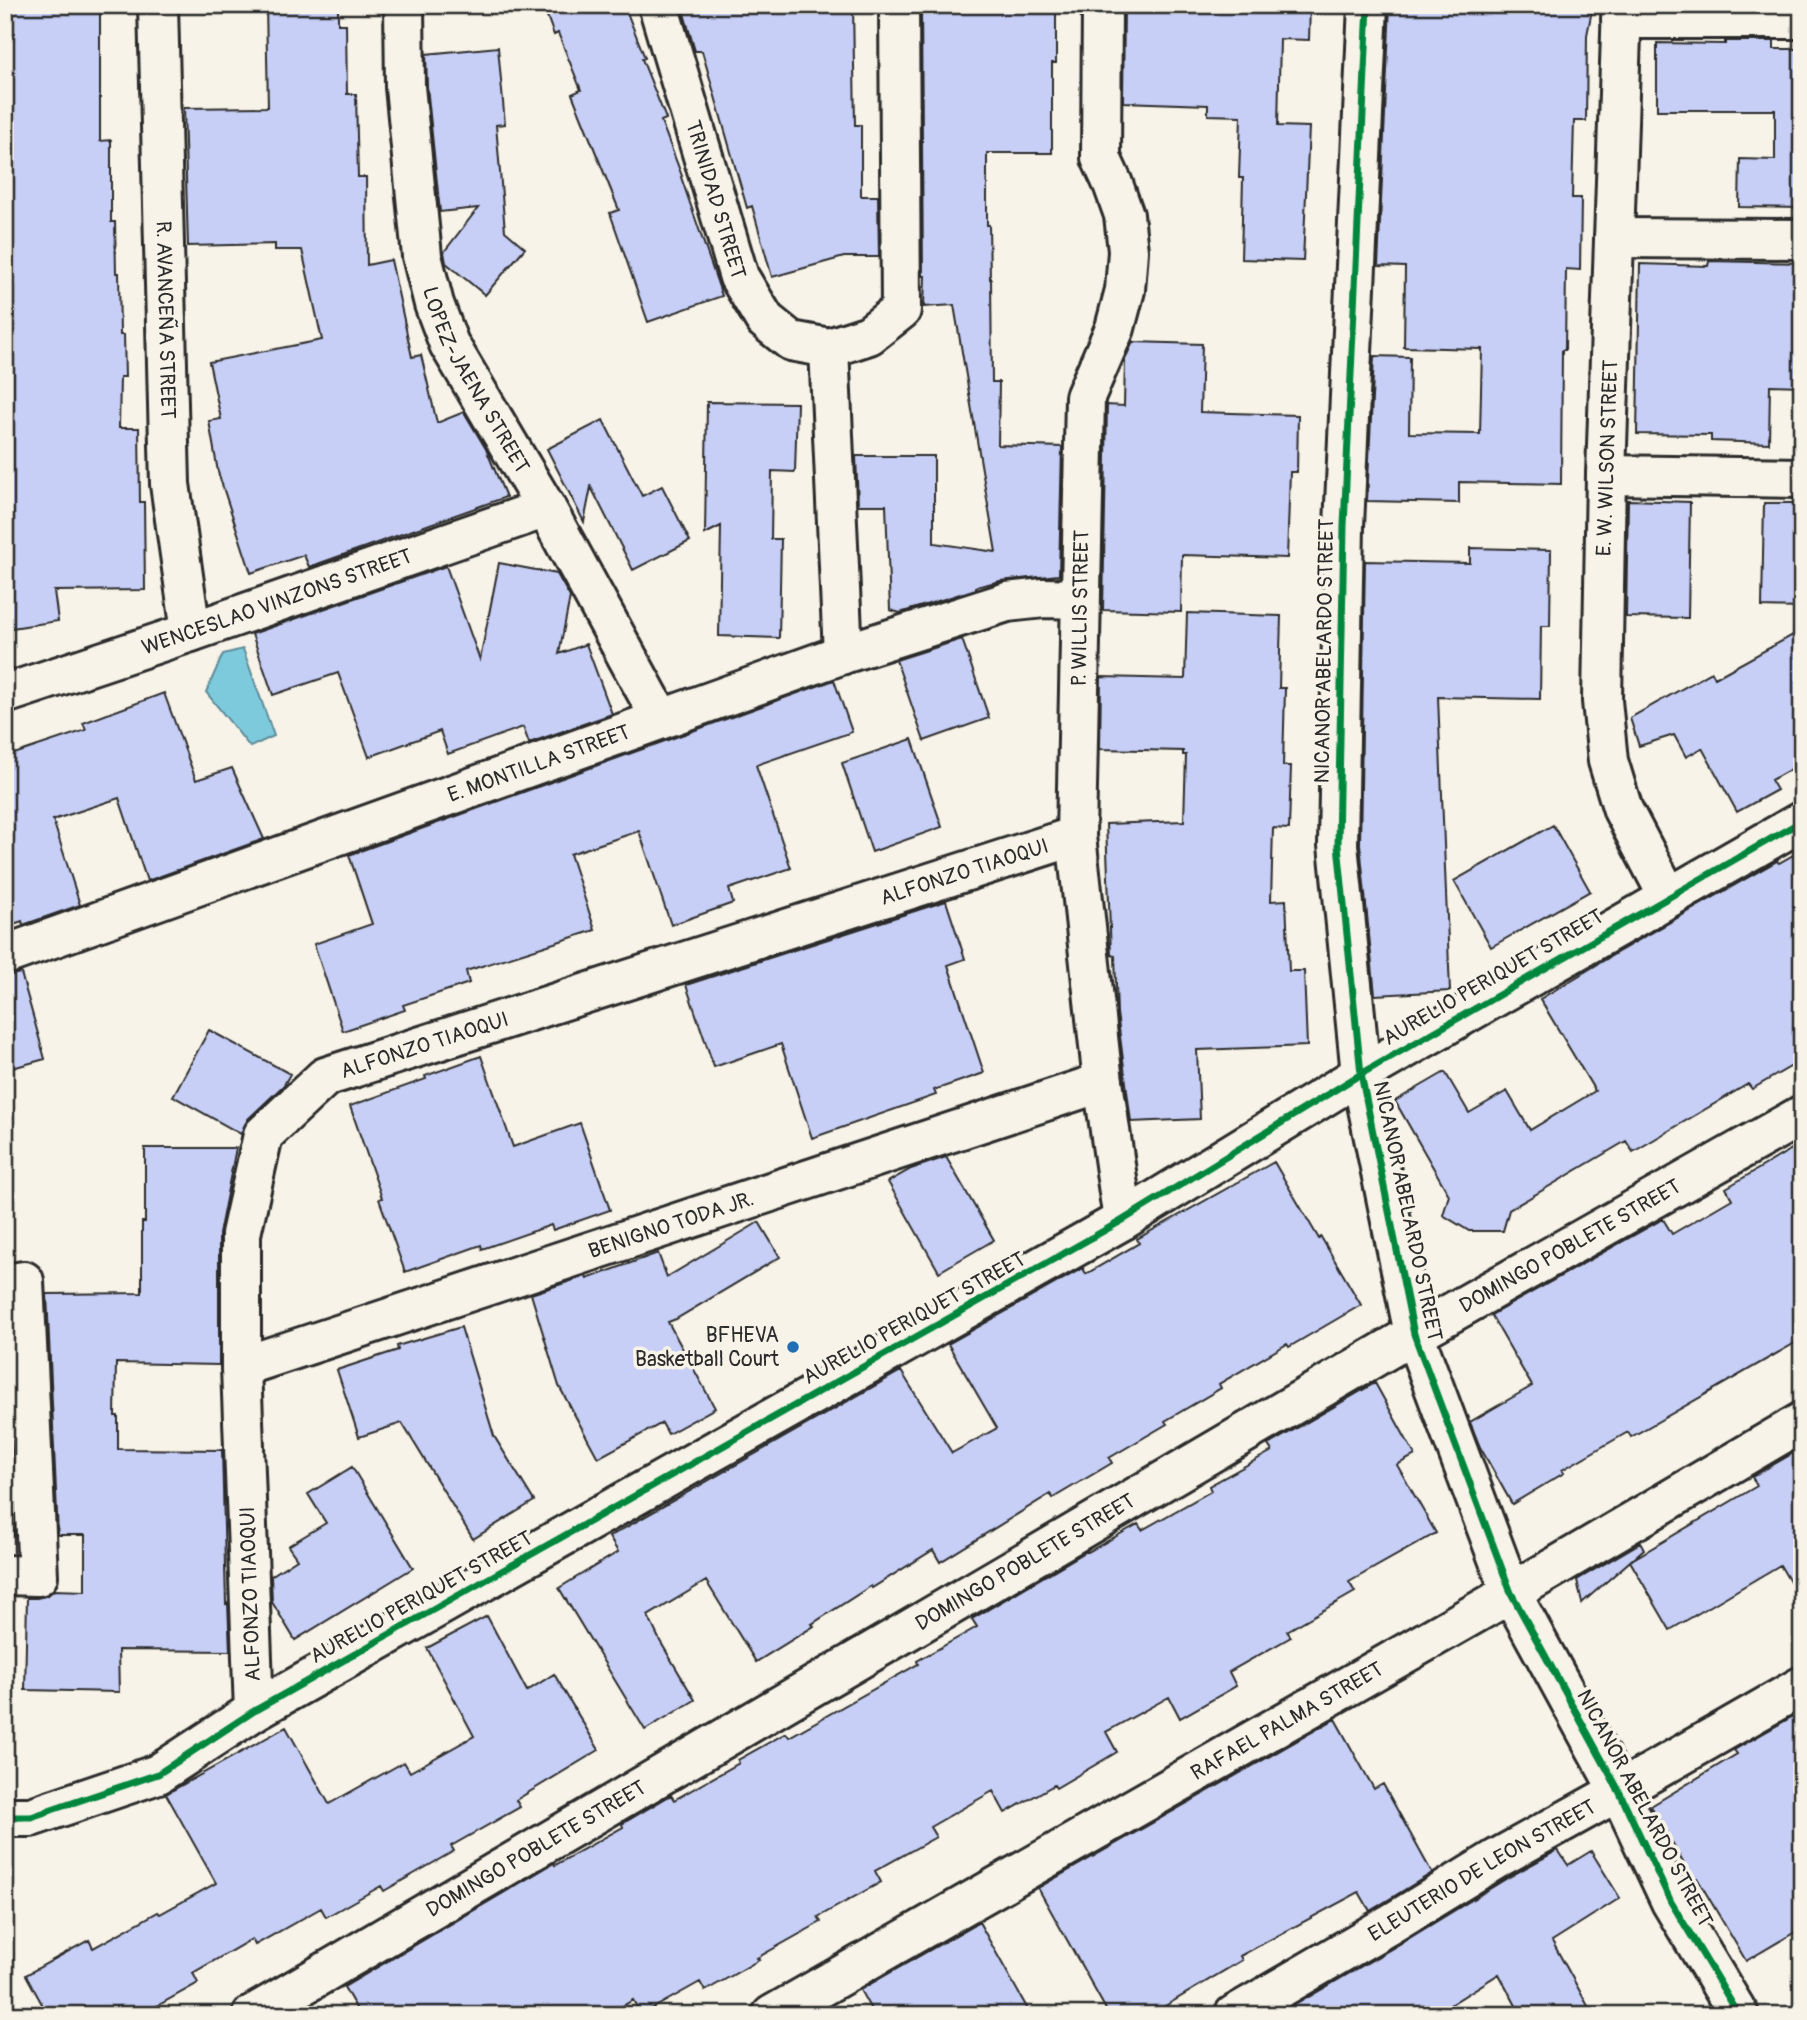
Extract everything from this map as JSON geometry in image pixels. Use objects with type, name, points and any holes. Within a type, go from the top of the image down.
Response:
[{"type":"street","name":"R. AVANCEÑA STREET","points":[[158,5],[170,484],[191,632]]},
{"type":"street","name":"LOPEZ-JAENA STREET","points":[[404,5],[405,87],[411,152],[422,256],[434,304],[449,344],[546,508],[661,719]]},
{"type":"street","name":"TRINIDAD STREET","points":[[658,5],[739,277],[765,320],[791,341],[829,348],[869,335],[901,310],[899,5]]},
{"type":"street","name":"P. WILLIS STREET","points":[[1102,5],[1101,158],[1124,215],[1128,251],[1125,290],[1115,328],[1085,397],[1076,836],[1103,1082],[1124,1220]]},
{"type":"street","name":"NICANOR ABELARDO STREET","points":[[1368,5],[1344,526],[1338,845],[1362,1074],[1413,1334],[1511,1593],[1619,1791],[1671,1902],[1739,2015]]},
{"type":"street","points":[[1621,12],[1802,19]]},
{"type":"street","name":"E. W. WILSON STREET","points":[[1621,12],[1606,475],[1602,701],[1608,761],[1623,810],[1668,896]]},
{"type":"street","points":[[1614,238],[1802,239]]},
{"type":"street","points":[[829,348],[844,654]]},
{"type":"street","points":[[1606,475],[1802,478]]},
{"type":"street","name":"WENCESLAO VINZONS STREET","points":[[5,694],[546,508]]},
{"type":"street","name":"E. MONTILLA STREET","points":[[5,955],[844,654],[1007,602],[1044,598],[1080,599]]},
{"type":"street","name":"AURELIO PERIQUET STREET","points":[[18,1817],[158,1774],[254,1711],[1124,1220],[1362,1074],[1802,821]]},
{"type":"street","name":"ALFONZO TIAOQUI","points":[[254,1711],[242,1367],[241,1234],[263,1135],[325,1077],[1076,836]]},
{"type":"street","name":"BENIGNO TODA JR.","points":[[242,1367],[1103,1082]]},
{"type":"street","name":"DOMINGO POBLETE STREET","points":[[252,2015],[1413,1334],[1802,1115]]},
{"type":"street","points":[[5,1284],[24,1281],[38,1576],[5,1575]]},
{"type":"street","name":"RAFAEL PALMA STREET","points":[[772,2015],[1511,1593],[1802,1422]]},
{"type":"street","name":"ELEUTERIO DE LEON STREET","points":[[1234,2015],[1498,1858],[1802,1686]]},
{"type":"water","points":[[243,649],[274,736],[250,747],[206,692],[223,654]]},
{"type":"building","points":[[5,5],[100,5],[100,141],[111,140],[111,222],[115,222],[120,335],[124,335],[125,377],[120,377],[119,428],[139,428],[140,502],[144,502],[145,590],[54,591],[58,621],[5,629]]},
{"type":"building","points":[[266,5],[338,5],[338,24],[346,24],[347,94],[356,94],[358,177],[366,177],[367,265],[391,260],[412,357],[421,355],[437,423],[464,412],[486,449],[506,497],[309,567],[304,555],[251,573],[218,472],[209,421],[221,419],[209,362],[322,340],[302,250],[275,250],[275,244],[188,246],[184,108],[268,107]]},
{"type":"building","points":[[543,5],[624,5],[666,119],[661,121],[722,296],[648,322],[610,213],[619,210],[572,94],[581,90],[558,33],[554,35]]},
{"type":"building","points":[[701,5],[853,5],[855,125],[861,125],[861,196],[878,196],[879,257],[844,257],[772,277],[752,206],[747,208],[702,51],[695,51],[683,10]]},
{"type":"building","points":[[921,5],[1056,5],[1056,63],[1052,63],[1052,153],[987,153],[987,225],[991,279],[992,382],[999,382],[998,445],[1062,447],[1059,575],[1000,581],[900,613],[890,610],[886,505],[858,505],[856,456],[934,456],[934,543],[996,552],[954,305],[924,307]]},
{"type":"building","points":[[1124,5],[1310,5],[1309,40],[1280,39],[1278,126],[1309,127],[1303,261],[1241,259],[1241,116],[1208,115],[1208,105],[1123,102]]},
{"type":"building","points":[[1390,5],[1593,5],[1587,35],[1586,121],[1574,121],[1572,198],[1581,198],[1580,270],[1566,269],[1565,350],[1562,350],[1561,484],[1459,482],[1459,503],[1367,501],[1374,356],[1410,357],[1409,433],[1480,434],[1482,349],[1404,347],[1405,267],[1378,266]]},
{"type":"building","points":[[1725,41],[1774,41],[1774,49],[1802,49],[1802,208],[1739,207],[1740,159],[1775,160],[1775,110],[1657,110],[1657,43],[1725,44]]},
{"type":"building","points":[[498,47],[505,124],[496,125],[505,231],[525,248],[485,295],[446,263],[444,252],[478,208],[440,212],[426,54]]},
{"type":"building","points":[[1709,261],[1802,263],[1802,386],[1770,385],[1769,443],[1711,441],[1711,435],[1637,434],[1640,264],[1708,266]]},
{"type":"building","points":[[1133,342],[1202,344],[1200,412],[1298,415],[1297,472],[1290,472],[1287,558],[1182,555],[1181,612],[1103,610],[1107,405],[1124,406],[1125,359]]},
{"type":"building","points":[[707,402],[797,403],[795,472],[772,471],[771,539],[781,539],[779,638],[719,636],[721,526],[705,534]]},
{"type":"building","points":[[603,420],[642,496],[662,486],[690,541],[633,570],[591,487],[584,522],[547,449]]},
{"type":"building","points":[[1628,500],[1690,502],[1688,618],[1626,617]]},
{"type":"building","points":[[1764,503],[1802,503],[1802,608],[1762,607]]},
{"type":"building","points":[[1470,548],[1551,550],[1550,626],[1541,626],[1540,699],[1438,697],[1450,991],[1375,995],[1360,844],[1365,561],[1470,563]]},
{"type":"building","points":[[499,563],[557,574],[570,597],[559,654],[586,644],[612,714],[529,743],[523,727],[448,754],[440,731],[369,757],[338,673],[273,695],[252,634],[446,566],[480,660]]},
{"type":"building","points":[[1187,613],[1281,616],[1279,688],[1285,688],[1283,766],[1291,766],[1289,829],[1273,828],[1271,901],[1286,900],[1289,971],[1304,971],[1307,1046],[1197,1050],[1200,1119],[1131,1122],[1117,1013],[1115,956],[1111,955],[1106,824],[1184,821],[1186,755],[1183,755],[1183,751],[1100,749],[1101,677],[1185,679]]},
{"type":"building","points":[[1802,630],[1802,763],[1771,780],[1777,790],[1737,812],[1702,748],[1686,757],[1674,735],[1639,746],[1630,718],[1712,672],[1715,678]]},
{"type":"building","points":[[962,639],[989,718],[924,741],[896,660]]},
{"type":"building","points":[[834,680],[852,732],[756,765],[791,868],[729,889],[733,903],[671,925],[639,831],[570,854],[595,930],[466,971],[469,983],[403,1005],[405,1010],[343,1031],[314,944],[372,924],[349,855]]},
{"type":"building","points":[[164,693],[196,780],[232,768],[264,839],[147,881],[119,798],[53,820],[80,905],[23,925],[22,921],[5,927],[5,757],[86,730],[83,723]]},
{"type":"building","points":[[912,739],[942,827],[872,852],[842,763]]},
{"type":"building","points":[[1553,825],[1590,891],[1491,947],[1454,881]]},
{"type":"building","points":[[1802,850],[1802,1060],[1752,1089],[1748,1084],[1633,1152],[1626,1141],[1509,1210],[1503,1231],[1469,1231],[1443,1215],[1449,1195],[1395,1101],[1445,1072],[1469,1113],[1507,1091],[1530,1130],[1595,1091],[1540,999],[1777,861],[1779,863]]},
{"type":"building","points":[[946,901],[965,959],[948,965],[984,1073],[934,1090],[936,1095],[812,1138],[781,1044],[714,1067],[686,985]]},
{"type":"building","points":[[21,973],[45,1059],[5,1070],[5,976]]},
{"type":"building","points":[[209,1030],[290,1074],[284,1085],[248,1119],[241,1134],[173,1096]]},
{"type":"building","points":[[481,1056],[513,1147],[580,1123],[610,1210],[553,1230],[551,1225],[482,1249],[481,1245],[405,1272],[350,1106]]},
{"type":"building","points":[[1802,1143],[1802,1339],[1631,1437],[1628,1432],[1562,1470],[1564,1473],[1512,1504],[1480,1447],[1470,1422],[1532,1386],[1491,1315],[1663,1219],[1672,1234],[1732,1199],[1726,1188]]},
{"type":"building","points":[[145,1148],[236,1148],[219,1234],[219,1365],[116,1363],[115,1416],[118,1416],[118,1449],[222,1450],[226,1604],[228,1603],[230,1651],[118,1650],[119,1692],[25,1690],[27,1598],[48,1595],[54,1590],[85,1591],[85,1535],[58,1535],[47,1294],[142,1293]]},
{"type":"building","points":[[946,1157],[994,1240],[939,1272],[888,1182],[911,1169]]},
{"type":"building","points":[[1274,1162],[1361,1305],[1219,1384],[1221,1388],[1109,1458],[1112,1463],[1053,1498],[1050,1494],[940,1562],[933,1550],[872,1588],[871,1586],[756,1662],[706,1581],[648,1616],[695,1700],[645,1730],[559,1588],[618,1552],[609,1537],[901,1371],[952,1453],[997,1428],[948,1344],[1083,1268],[1086,1274],[1139,1243],[1137,1239]]},
{"type":"building","points":[[759,1222],[780,1257],[668,1322],[715,1408],[668,1434],[662,1423],[598,1458],[559,1386],[531,1294],[586,1276],[587,1279],[658,1253],[667,1277]]},
{"type":"building","points":[[461,1327],[494,1436],[534,1501],[473,1539],[402,1423],[359,1437],[337,1370],[398,1350],[397,1346]]},
{"type":"building","points":[[5,1347],[14,1535],[5,1534]]},
{"type":"building","points":[[1375,1383],[1415,1455],[1397,1465],[1436,1533],[1349,1582],[1355,1592],[1287,1631],[1291,1637],[1229,1672],[1236,1686],[1180,1718],[1169,1697],[1106,1732],[1117,1752],[1056,1788],[1054,1785],[1005,1813],[993,1791],[930,1827],[936,1837],[875,1871],[881,1882],[818,1917],[821,1922],[705,1991],[700,1982],[641,2015],[633,2000],[608,2015],[360,2015],[344,1987],[554,1863],[555,1865],[623,1827],[622,1824],[671,1795],[674,1800],[786,1733],[789,1737],[918,1664],[917,1661],[977,1627],[972,1619],[1087,1551],[1138,1524],[1142,1530],[1211,1491],[1209,1486],[1272,1451],[1268,1445]]},
{"type":"building","points":[[1802,1448],[1802,1602],[1780,1565],[1670,1630],[1630,1561],[1757,1486],[1752,1477]]},
{"type":"building","points":[[352,1467],[413,1568],[295,1640],[272,1602],[271,1576],[297,1559],[288,1546],[326,1523],[308,1494]]},
{"type":"building","points":[[1640,1543],[1644,1549],[1582,1603],[1577,1580]]},
{"type":"building","points":[[487,1616],[527,1691],[554,1674],[599,1750],[516,1800],[520,1807],[451,1846],[454,1851],[384,1891],[381,1886],[326,1917],[321,1908],[255,1945],[252,1939],[193,1973],[198,1983],[141,2015],[48,2015],[26,1975],[89,1940],[93,1948],[216,1883],[166,1794],[286,1727],[329,1804],[404,1762],[410,1772],[474,1736],[427,1648]]},
{"type":"building","points":[[1802,1711],[1802,1928],[1746,1961],[1697,1878],[1693,1880],[1651,1806],[1737,1754],[1734,1750]]},
{"type":"building","points":[[1335,1719],[1374,1789],[1383,1784],[1432,1873],[1370,1911],[1359,1892],[1240,1956],[1242,1960],[1150,2015],[1109,2015],[1038,1888]]},
{"type":"building","points":[[1558,1850],[1568,1865],[1591,1851],[1620,1898],[1552,1941],[1593,2015],[1521,2015],[1499,1974],[1434,2015],[1278,2015],[1509,1877]]},
{"type":"building","points":[[979,1922],[1031,2015],[874,2015],[860,1990]]},
{"type":"cycle path","points":[[1368,5],[1344,526],[1338,845],[1361,1074],[1414,1334],[1511,1593],[1619,1791],[1671,1902],[1739,2015]]},
{"type":"cycle path","points":[[5,1817],[31,1817],[158,1774],[254,1711],[1123,1220],[1361,1074],[1802,821]]},
{"type":"place","name":"BFHEVA Basketball Court","points":[[793,1347]]}]
